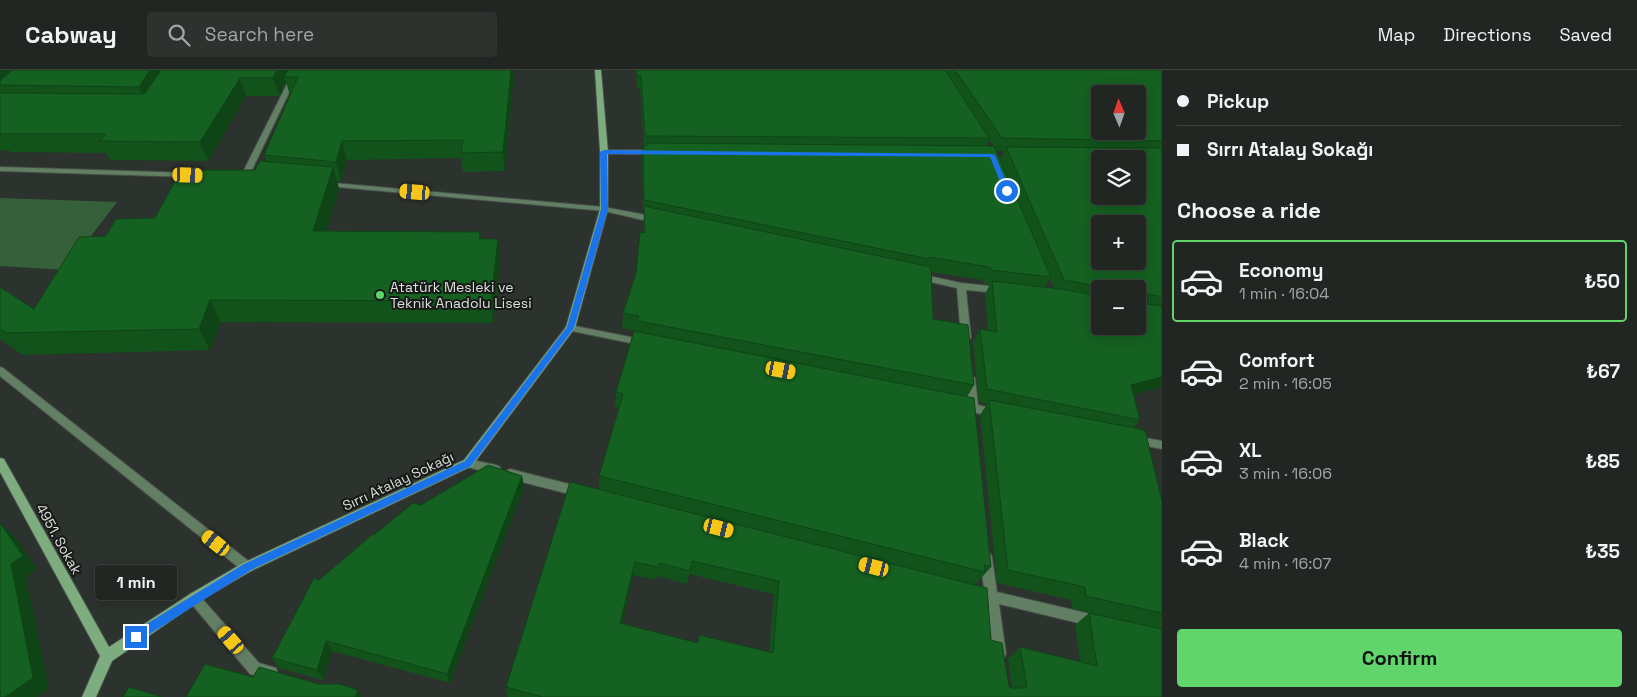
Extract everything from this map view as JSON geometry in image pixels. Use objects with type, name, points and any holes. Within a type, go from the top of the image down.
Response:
[{"type":"main road","name":"Sırrı Atalay Sokağı","points":[[107,656],[194,598],[247,567],[468,463],[570,328],[604,209],[604,152],[598,70]]},
{"type":"main road","name":"4951. Sokak","points":[[0,462],[107,656]]},
{"type":"main road","points":[[89,697],[107,656]]},
{"type":"street","points":[[245,176],[297,70]]},
{"type":"street","points":[[604,152],[663,152]]},
{"type":"street","points":[[0,169],[196,175]]},
{"type":"street","points":[[235,176],[254,177]]},
{"type":"street","points":[[313,182],[604,209],[662,221]]},
{"type":"street","points":[[913,275],[962,286],[1007,291]]},
{"type":"street","points":[[962,286],[968,352]]},
{"type":"street","points":[[570,328],[657,345]]},
{"type":"street","points":[[969,370],[973,413]]},
{"type":"street","points":[[0,371],[247,567]]},
{"type":"street","points":[[954,404],[973,413],[1010,416]]},
{"type":"street","points":[[1124,438],[1162,445]]},
{"type":"street","points":[[468,463],[594,495]]},
{"type":"street","points":[[985,547],[1001,670]]},
{"type":"street","points":[[961,590],[1105,623]]},
{"type":"street","points":[[194,598],[256,669],[282,676]]},
{"type":"green space","points":[[0,198],[117,202],[65,270],[0,266]]},
{"type":"building","points":[[12,70],[150,70],[139,87],[0,85],[0,81]]},
{"type":"building","points":[[161,70],[277,70],[273,78],[240,78],[200,142],[100,141],[106,134],[0,134],[0,93],[142,94],[146,92]]},
{"type":"building","points":[[288,70],[511,70],[503,152],[461,153],[463,140],[342,141],[336,162],[264,155],[298,77],[284,77]]},
{"type":"building","points":[[637,70],[945,70],[989,138],[645,136],[641,76],[637,76]]},
{"type":"building","points":[[955,70],[1162,70],[1162,141],[1109,140],[1146,140],[1146,85],[1091,85],[1091,140],[1002,138]]},
{"type":"building","points":[[646,143],[994,146],[1051,277],[991,270],[990,267],[929,257],[929,259],[644,200],[643,146],[646,146]]},
{"type":"building","points":[[1006,147],[1162,148],[1162,297],[1147,294],[1147,304],[1162,306],[1162,377],[1131,385],[1140,420],[987,389],[980,329],[997,332],[992,281],[1091,294],[1091,335],[1146,335],[1146,280],[1091,280],[1091,285],[1064,280]]},
{"type":"building","points":[[260,161],[333,167],[313,231],[480,232],[479,239],[498,239],[491,301],[210,300],[199,329],[6,333],[0,329],[0,287],[34,309],[79,237],[106,236],[116,219],[155,218],[181,170],[255,170]]},
{"type":"building","points":[[644,206],[931,267],[933,319],[968,325],[974,385],[638,321],[639,316],[623,313],[636,273],[640,232],[645,233]]},
{"type":"building","points":[[634,331],[974,398],[991,567],[984,565],[985,572],[599,476],[623,394],[616,392]]},
{"type":"building","points":[[989,400],[1145,430],[1162,501],[1162,613],[1086,596],[1085,587],[1008,570]]},
{"type":"building","points":[[488,465],[522,476],[447,674],[326,641],[317,670],[272,658],[314,578],[319,580],[413,503],[421,505]]},
{"type":"building","points":[[570,482],[987,588],[991,640],[1002,643],[1009,686],[1011,688],[1025,688],[1027,686],[1020,647],[1097,666],[1089,613],[1162,629],[1162,697],[542,697],[506,687]],"holes":[[[692,561],[779,581],[773,653],[699,635],[698,643],[620,623],[635,562],[658,567],[659,563],[690,571]]]},
{"type":"building","points":[[0,524],[23,556],[11,564],[33,678],[5,697],[0,697]]},
{"type":"building","points":[[205,664],[253,677],[259,667],[319,684],[340,684],[358,690],[355,697],[186,697]]},
{"type":"building","points":[[129,687],[162,697],[123,697]]},
{"type":"place","name":"Atatürk Mesleki ve Teknik Anadolu Lisesi","points":[[380,295]]},
{"type":"route","points":[[136,637],[194,598],[247,567],[468,463],[570,328],[604,209],[604,152],[992,155],[1007,191]]}]
